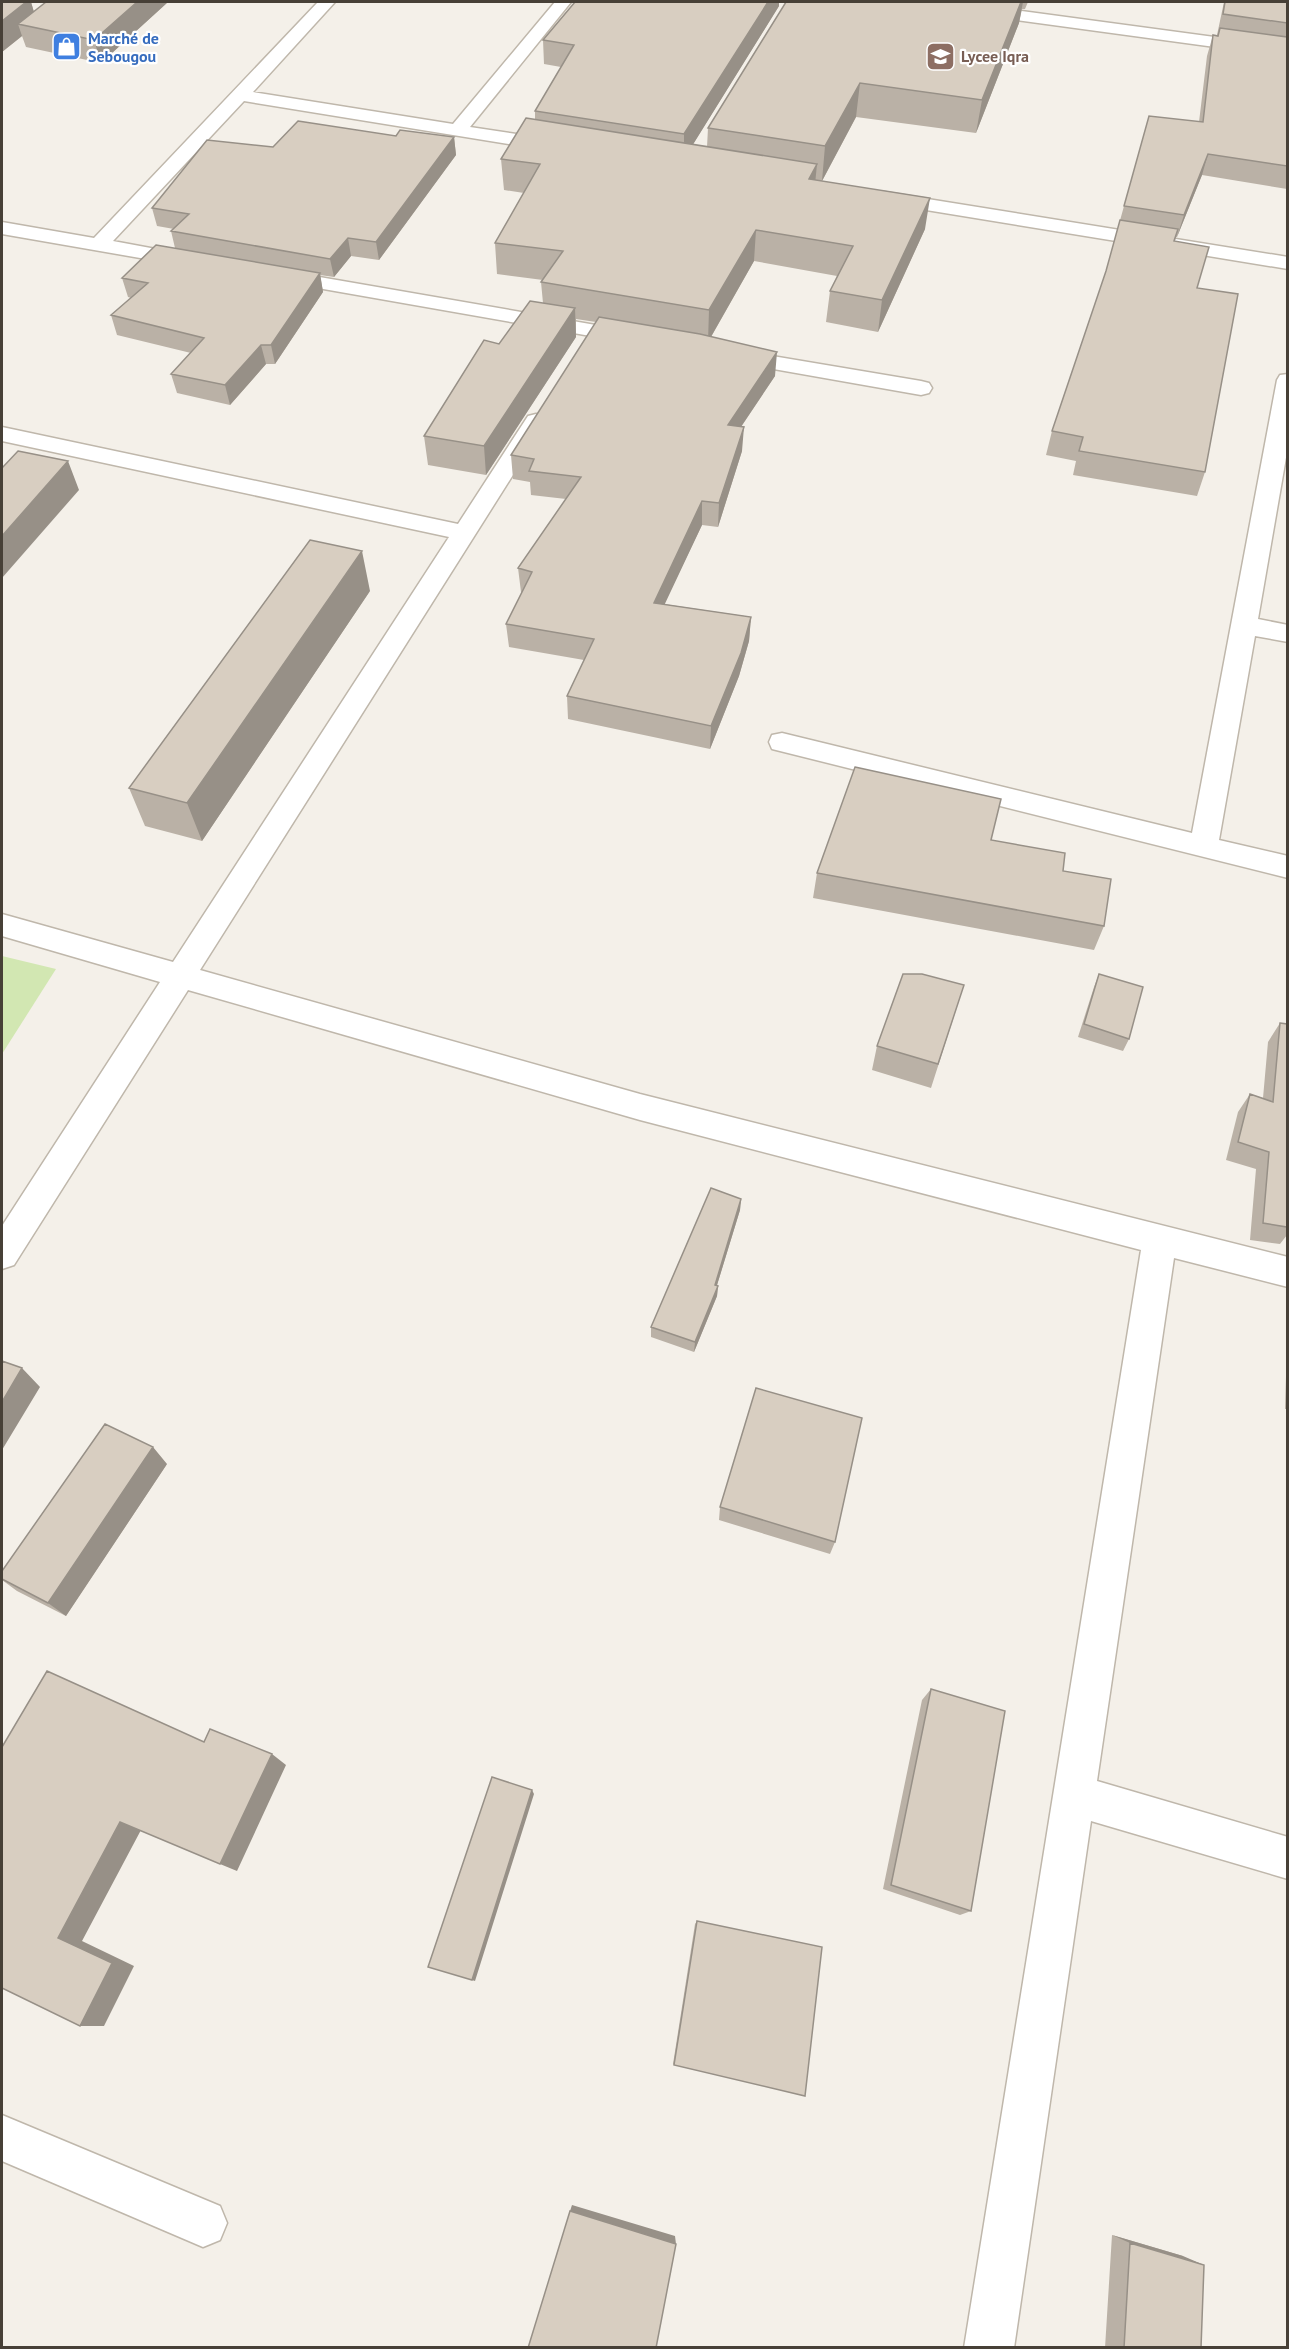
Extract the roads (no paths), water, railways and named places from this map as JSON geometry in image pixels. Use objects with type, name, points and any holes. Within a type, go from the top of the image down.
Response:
[{"type":"street","points":[[99,245],[327,2]]},
{"type":"street","points":[[458,130],[563,2]]},
{"type":"street","points":[[921,2],[1287,52]]},
{"type":"street","points":[[239,95],[575,148]]},
{"type":"street","points":[[868,196],[1287,263]]},
{"type":"street","points":[[2,228],[216,265]]},
{"type":"street","points":[[264,274],[587,341],[652,341]]},
{"type":"street","points":[[710,351],[921,388]]},
{"type":"street","points":[[1204,847],[1244,625],[1282,447],[1287,380]]},
{"type":"street","points":[[2,1254],[548,402]]},
{"type":"street","points":[[2,434],[464,533]]},
{"type":"street","points":[[1244,625],[1287,634]]},
{"type":"street","points":[[782,742],[1287,867]]},
{"type":"street","points":[[2,925],[640,1107],[1287,1272]]},
{"type":"street","points":[[989,2348],[1160,1240]]},
{"type":"street","points":[[1075,1795],[1287,1858]]},
{"type":"street","points":[[2,2138],[203,2223]]},
{"type":"place","name":"Marché de Sebougou","points":[[67,47]]},
{"type":"place","name":"Lycee Iqra","points":[[940,56]]}]
